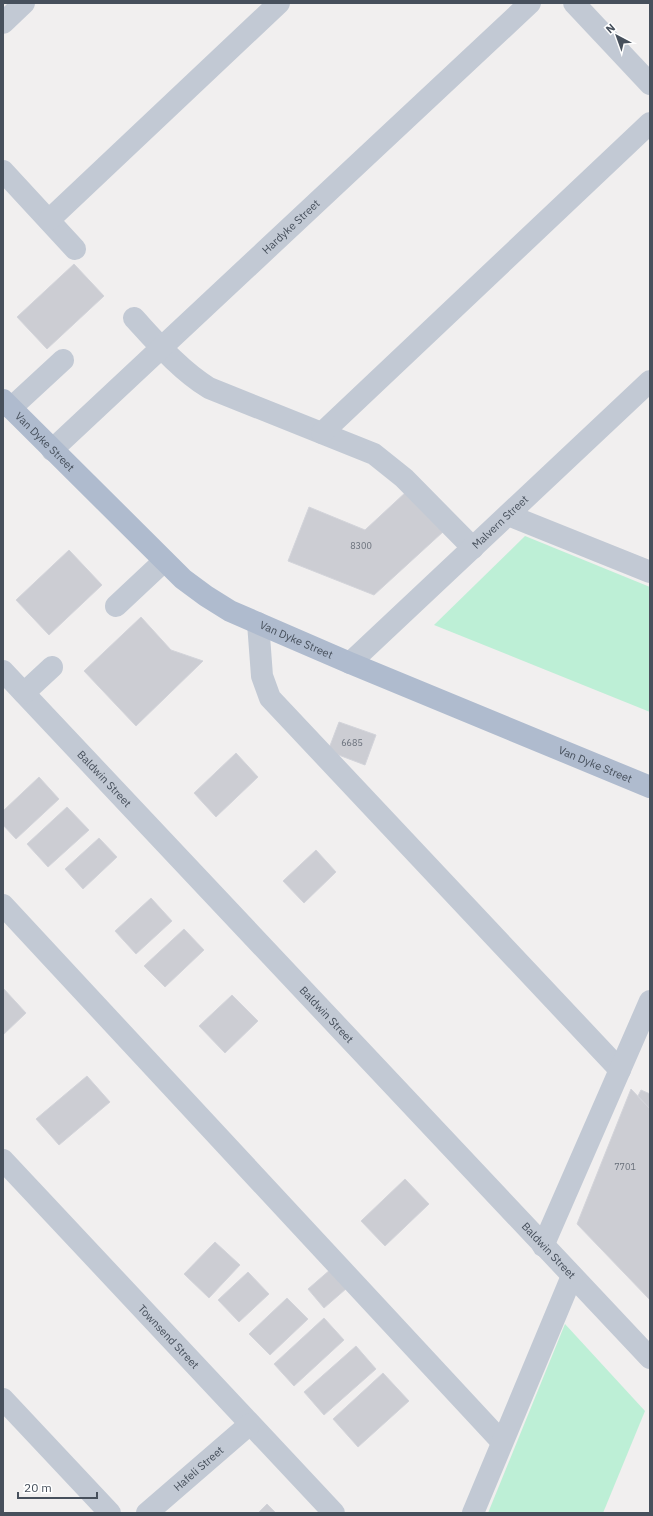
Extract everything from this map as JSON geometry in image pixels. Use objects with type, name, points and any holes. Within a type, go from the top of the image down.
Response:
[{"type":"main road","name":"Van Dyke Street","points":[[7,404],[182,579],[230,611],[350,663],[650,787]]},
{"type":"street","points":[[3,23],[24,3]]},
{"type":"street","points":[[49,220],[279,3]]},
{"type":"street","name":"Hardyke Street","points":[[52,450],[530,3]]},
{"type":"street","points":[[574,3],[650,84]]},
{"type":"street","points":[[322,433],[650,123]]},
{"type":"street","points":[[3,171],[75,249]]},
{"type":"street","points":[[134,318],[161,348],[194,379],[209,388],[374,454],[404,478],[473,548]]},
{"type":"street","points":[[7,404],[63,360]]},
{"type":"street","name":"Malvern Street","points":[[350,663],[650,381]]},
{"type":"street","points":[[508,515],[650,572]]},
{"type":"street","points":[[116,606],[164,561]]},
{"type":"street","points":[[258,623],[262,676],[270,698],[620,1070]]},
{"type":"street","points":[[24,694],[52,667]]},
{"type":"street","name":"Baldwin Street","points":[[3,671],[650,1358]]},
{"type":"street","points":[[3,905],[502,1442]]},
{"type":"street","points":[[543,1246],[650,1001]]},
{"type":"street","name":"Townsend Street","points":[[6,1169],[334,1513]]},
{"type":"street","points":[[473,1513],[572,1276]]},
{"type":"street","points":[[3,1400],[110,1513]]},
{"type":"street","name":"Hafeli Street","points":[[148,1513],[250,1424]]},
{"type":"green space","points":[[525,536],[650,587],[650,712],[434,625]]},
{"type":"green space","points":[[565,1324],[645,1411],[603,1513],[488,1513]]},
{"type":"building","points":[[74,264],[104,296],[47,349],[17,317]]},
{"type":"building","points":[[407,491],[444,531],[374,595],[288,561],[309,507],[365,530]]},
{"type":"building","points":[[69,550],[102,585],[49,635],[16,600]]},
{"type":"building","points":[[141,617],[171,650],[203,661],[136,726],[84,671]]},
{"type":"building","points":[[339,722],[376,735],[365,765],[328,751]]},
{"type":"building","points":[[236,753],[258,777],[216,817],[194,793]]},
{"type":"building","points":[[39,777],[59,799],[16,839],[3,825],[3,811]]},
{"type":"building","points":[[67,807],[89,830],[48,867],[27,844]]},
{"type":"building","points":[[99,838],[117,857],[83,889],[65,869]]},
{"type":"building","points":[[316,850],[336,872],[304,903],[283,881]]},
{"type":"building","points":[[151,898],[172,921],[136,954],[115,931]]},
{"type":"building","points":[[184,929],[204,950],[165,987],[144,966]]},
{"type":"building","points":[[3,988],[26,1013],[3,1035]]},
{"type":"building","points":[[232,995],[258,1021],[225,1053],[199,1026]]},
{"type":"building","points":[[87,1076],[110,1102],[59,1145],[36,1119]]},
{"type":"building","points":[[631,1089],[650,1109],[650,1300],[577,1224]]},
{"type":"building","points":[[641,1090],[650,1094],[650,1109],[638,1096]]},
{"type":"building","points":[[405,1179],[429,1204],[385,1246],[361,1221]]},
{"type":"building","points":[[215,1242],[240,1265],[209,1298],[184,1274]]},
{"type":"building","points":[[331,1269],[347,1288],[324,1308],[308,1289]]},
{"type":"building","points":[[248,1272],[269,1294],[239,1322],[218,1300]]},
{"type":"building","points":[[287,1298],[308,1319],[270,1355],[249,1334]]},
{"type":"building","points":[[324,1318],[344,1340],[294,1386],[274,1364]]},
{"type":"building","points":[[356,1346],[376,1369],[324,1415],[304,1392]]},
{"type":"building","points":[[383,1373],[409,1401],[358,1447],[333,1419]]},
{"type":"building","points":[[267,1504],[276,1513],[258,1513]]}]
